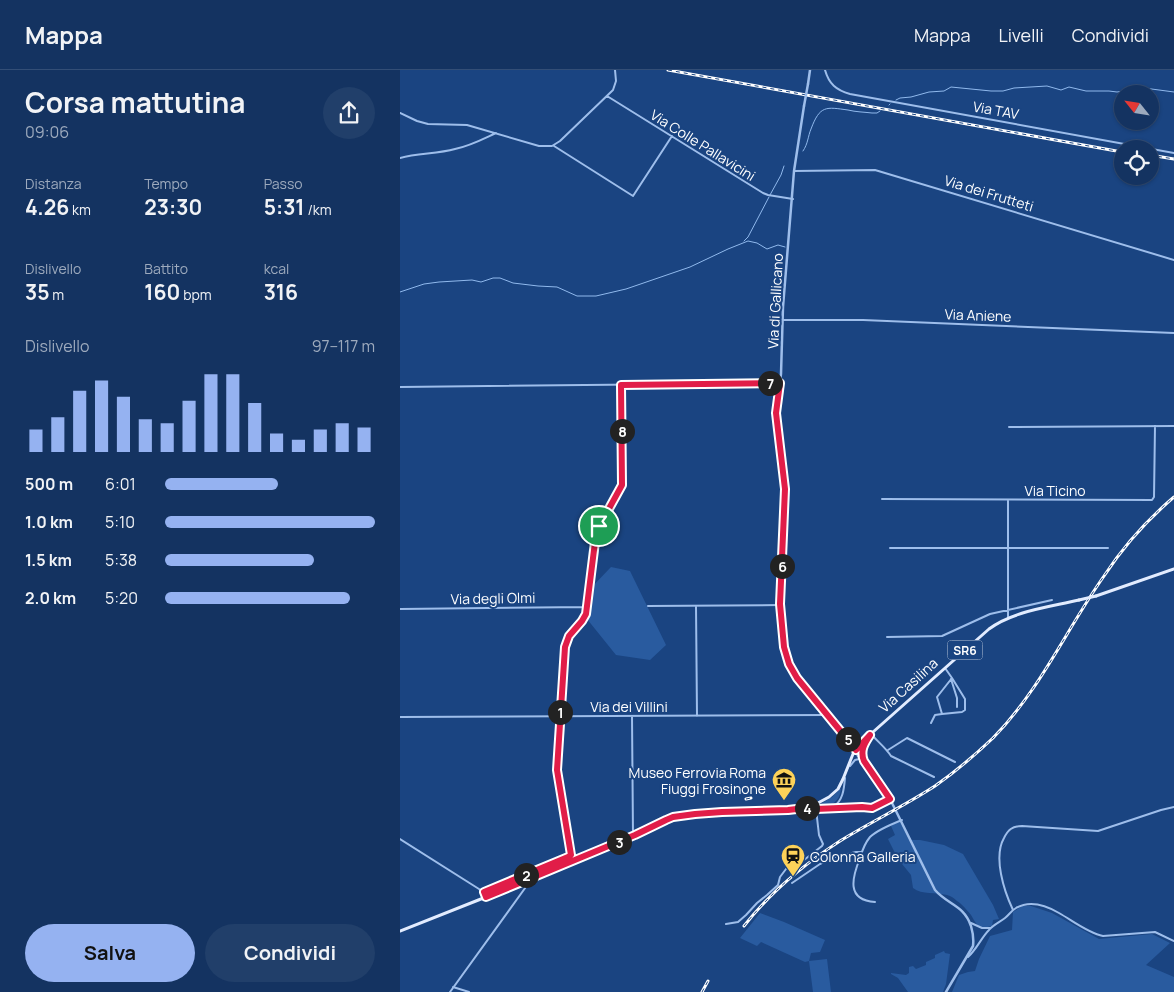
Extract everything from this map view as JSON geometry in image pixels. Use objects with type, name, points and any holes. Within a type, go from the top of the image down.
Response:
[{"type":"main road","name":"Via Casilina","points":[[400,931],[633,836],[673,817],[722,812],[788,810],[805,808],[816,804],[831,796],[838,789],[856,750],[870,734],[989,629],[1008,618],[1096,596],[1174,569]]},
{"type":"street","points":[[400,113],[431,125],[466,125],[536,145],[550,147],[554,146],[607,96],[615,86],[615,70]]},
{"type":"street","name":"Via di Gallicano","points":[[810,70],[794,172],[782,320],[782,359],[776,405],[785,493],[780,604],[784,647],[789,664],[797,678],[856,750]]},
{"type":"street","name":"Via TAV","points":[[825,70],[833,86],[840,91],[850,94],[1174,153]]},
{"type":"street","name":"Via Colle Pallavicini","points":[[607,96],[763,193],[793,199]]},
{"type":"street","points":[[400,158],[414,154],[455,149],[478,142],[496,133]]},
{"type":"street","points":[[554,146],[633,196],[672,136]]},
{"type":"street","name":"Via dei Frutteti","points":[[794,172],[875,170],[1174,260]]},
{"type":"street","name":"Via Aniene","points":[[782,320],[862,320],[1174,334]]},
{"type":"street","points":[[400,388],[780,383]]},
{"type":"street","points":[[484,892],[571,855],[557,770],[566,643],[570,634],[584,620],[596,534],[621,488],[621,385]]},
{"type":"street","name":"Via Ticino","points":[[882,499],[1153,500],[1155,426]]},
{"type":"street","points":[[1009,427],[1174,426]]},
{"type":"street","points":[[1008,500],[1008,618]]},
{"type":"street","points":[[890,548],[1108,548]]},
{"type":"street","points":[[887,636],[942,636],[987,615],[1052,600]]},
{"type":"street","points":[[648,606],[780,604]]},
{"type":"street","points":[[696,606],[697,716]]},
{"type":"street","name":"Via degli Olmi","points":[[400,609],[587,607]]},
{"type":"street","points":[[931,723],[935,715],[962,712],[965,709],[965,698],[945,668]]},
{"type":"street","points":[[951,679],[957,698],[957,707]]},
{"type":"street","points":[[942,714],[937,697],[951,679]]},
{"type":"street","name":"Via dei Villini","points":[[400,717],[828,715]]},
{"type":"street","points":[[632,716],[633,836]]},
{"type":"street","points":[[862,756],[864,745],[870,734],[888,750],[891,756],[934,777]]},
{"type":"street","points":[[888,750],[906,738],[955,762]]},
{"type":"street","points":[[856,750],[862,756],[890,799],[936,890],[942,897],[962,911],[970,922],[974,939],[972,948],[947,991]]},
{"type":"street","points":[[856,750],[858,756],[864,761]]},
{"type":"street","points":[[847,770],[855,760],[864,761]]},
{"type":"street","points":[[831,808],[837,805],[841,799],[845,776]]},
{"type":"street","points":[[805,808],[872,808],[890,799]]},
{"type":"street","points":[[1013,910],[999,867],[1000,845],[1011,828],[1022,826],[1098,831],[1160,810],[1174,808]]},
{"type":"street","points":[[726,924],[740,921],[778,885],[780,877],[787,868],[796,866],[822,846],[816,809]]},
{"type":"street","points":[[875,902],[865,901],[857,894],[853,885],[854,875],[869,838],[873,834],[902,820]]},
{"type":"street","points":[[400,839],[484,892],[486,897]]},
{"type":"street","points":[[792,883],[831,858],[862,852]]},
{"type":"street","points":[[450,992],[528,884],[526,880]]},
{"type":"street","points":[[966,958],[974,951],[990,928],[1006,918],[1013,910],[1022,905],[1033,904],[1050,908],[1099,936],[1154,932],[1174,941]]},
{"type":"street","points":[[970,922],[980,927],[990,928]]},
{"type":"street","points":[[454,988],[469,992]]},
{"type":"shaded area","points":[[611,567],[630,571],[666,645],[650,660],[616,655],[587,619],[590,589]]},
{"type":"shaded area","points":[[841,788],[836,801],[830,805],[816,807],[832,797]]},
{"type":"shaded area","points":[[900,822],[909,840],[920,840],[944,845],[963,854],[993,905],[999,919],[993,920],[992,926],[978,926],[964,907],[951,897],[943,894],[921,892],[913,888],[911,875],[898,859],[888,839],[895,835],[891,826]]},
{"type":"shaded area","points":[[1022,906],[1031,906],[1052,913],[1099,939],[1152,934],[1170,943],[1146,965],[1174,977],[1174,992],[952,992],[959,975],[975,971],[990,936],[1012,930],[1013,912]]},
{"type":"shaded area","points":[[760,913],[825,940],[820,952],[811,953],[809,961],[805,962],[761,942],[757,946],[740,938]]},
{"type":"shaded area","points":[[944,951],[950,954],[946,984],[943,992],[908,992],[898,978],[891,974],[906,975],[909,973],[909,967],[913,966],[916,969],[926,965],[926,962],[935,958],[935,955]]},
{"type":"shaded area","points":[[827,959],[831,992],[813,992],[809,961]]},
{"type":"waterway","points":[[896,100],[929,92],[944,91],[951,87],[1003,91],[1014,88],[1047,86],[1061,90],[1069,87],[1086,91],[1117,92],[1144,88],[1174,92]]},
{"type":"waterway","points":[[803,151],[817,115],[825,109],[834,108],[872,113],[880,111]]},
{"type":"waterway","points":[[770,195],[784,166]]},
{"type":"waterway","points":[[744,241],[748,237],[769,197]]},
{"type":"waterway","points":[[400,292],[424,284],[472,280],[481,282],[500,278],[513,283],[557,287],[577,296],[596,296],[626,289],[690,267],[748,241],[757,243],[767,249],[778,245],[785,247]]},
{"type":"railway","points":[[668,70],[1114,151]]},
{"type":"railway","points":[[1159,156],[1174,159]]},
{"type":"railway","points":[[744,926],[776,891],[813,859],[840,841],[935,786],[993,738],[1010,719],[1039,680],[1111,565],[1145,524],[1174,497]]},
{"type":"railway","points":[[746,799],[751,798]]},
{"type":"railway","points":[[702,992],[708,981]]},
{"type":"place","name":"Museo Ferrovia Roma Fiuggi Frosinone","points":[[784,801]]},
{"type":"place","name":"Colonna Galleria","points":[[793,877]]},
{"type":"route","points":[[780,383],[776,413],[785,489],[780,604],[784,647],[792,671],[856,750],[870,735],[862,750],[862,756],[890,799],[872,808],[805,808],[722,812],[673,817],[635,835],[486,897],[484,892],[571,855],[557,770],[565,647],[569,636],[586,614],[596,536],[599,526],[621,488],[622,482],[621,385],[780,383]]}]
